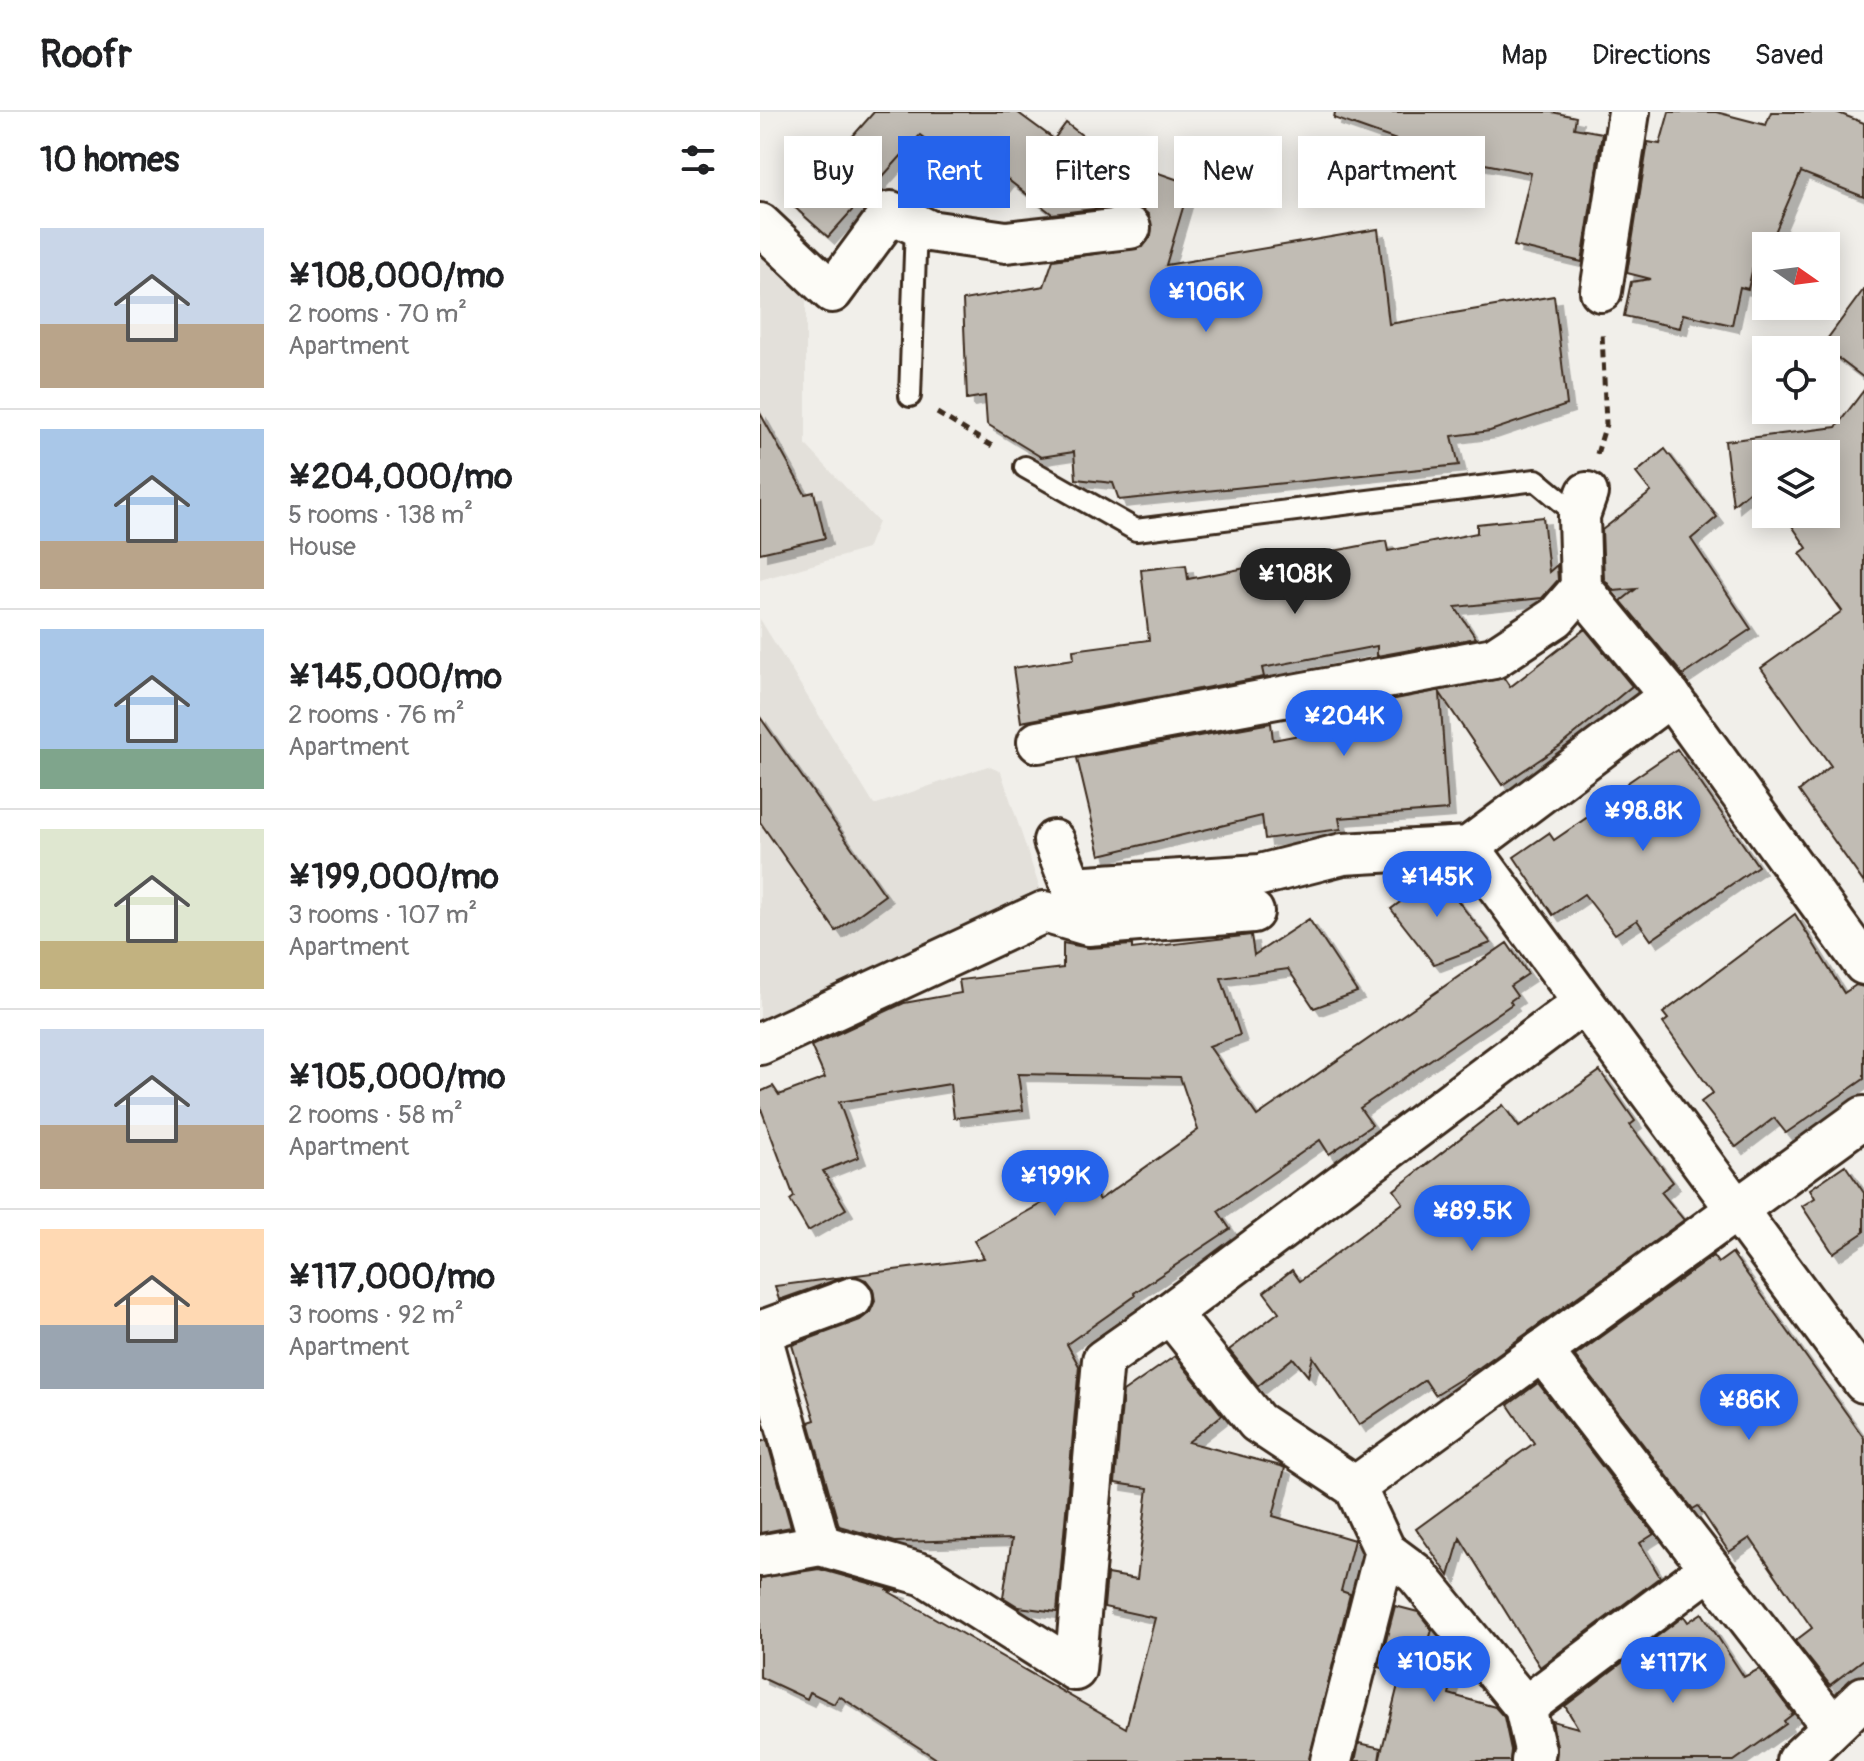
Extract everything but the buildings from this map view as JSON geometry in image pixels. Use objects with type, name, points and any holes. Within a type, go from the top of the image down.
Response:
[{"type":"street","points":[[1601,291],[1629,112]]},
{"type":"street","points":[[760,224],[832,292],[891,212],[929,231],[1006,242],[1053,240],[1130,228]]},
{"type":"street","points":[[1038,742],[1494,658],[1556,617],[1581,588],[1583,505]]},
{"type":"street","points":[[1581,588],[1670,696],[1864,964]]},
{"type":"street","points":[[1054,841],[1072,887],[1260,875],[1343,854],[1469,847],[1670,696]]},
{"type":"street","points":[[1469,847],[1736,1211],[1862,1375]]},
{"type":"street","points":[[760,1044],[1044,912],[1088,925],[1253,912]]},
{"type":"street","points":[[760,1556],[820,1545],[925,1575],[1075,1670],[1103,1360],[1583,1003]]},
{"type":"street","points":[[1355,1487],[1864,1117]]},
{"type":"street","points":[[820,1545],[760,1332],[852,1298]]},
{"type":"street","points":[[1170,1313],[1257,1422],[1355,1487],[1385,1551],[1416,1574],[1525,1707],[1535,1750],[1532,1761]]},
{"type":"street","points":[[1542,1351],[1832,1726]]},
{"type":"street","points":[[1331,1761],[1385,1551]]},
{"type":"street","points":[[1525,1707],[1709,1569]]},
{"type":"street","points":[[1797,1761],[1864,1697]]},
{"type":"lane","points":[[910,396],[916,225]]},
{"type":"lane","points":[[1025,467],[1136,530],[1536,480],[1583,505]]},
{"type":"lane","points":[[1044,912],[1177,900],[1208,879]]},
{"type":"path","points":[[1583,505],[1606,424],[1601,291]]},
{"type":"path","points":[[910,396],[1025,467]]},
{"type":"shaded area","points":[[760,237],[806,282],[806,445],[878,522],[867,549],[760,580]]},
{"type":"shaded area","points":[[760,619],[874,805],[988,766],[1001,772],[1044,901],[760,1020]]}]
